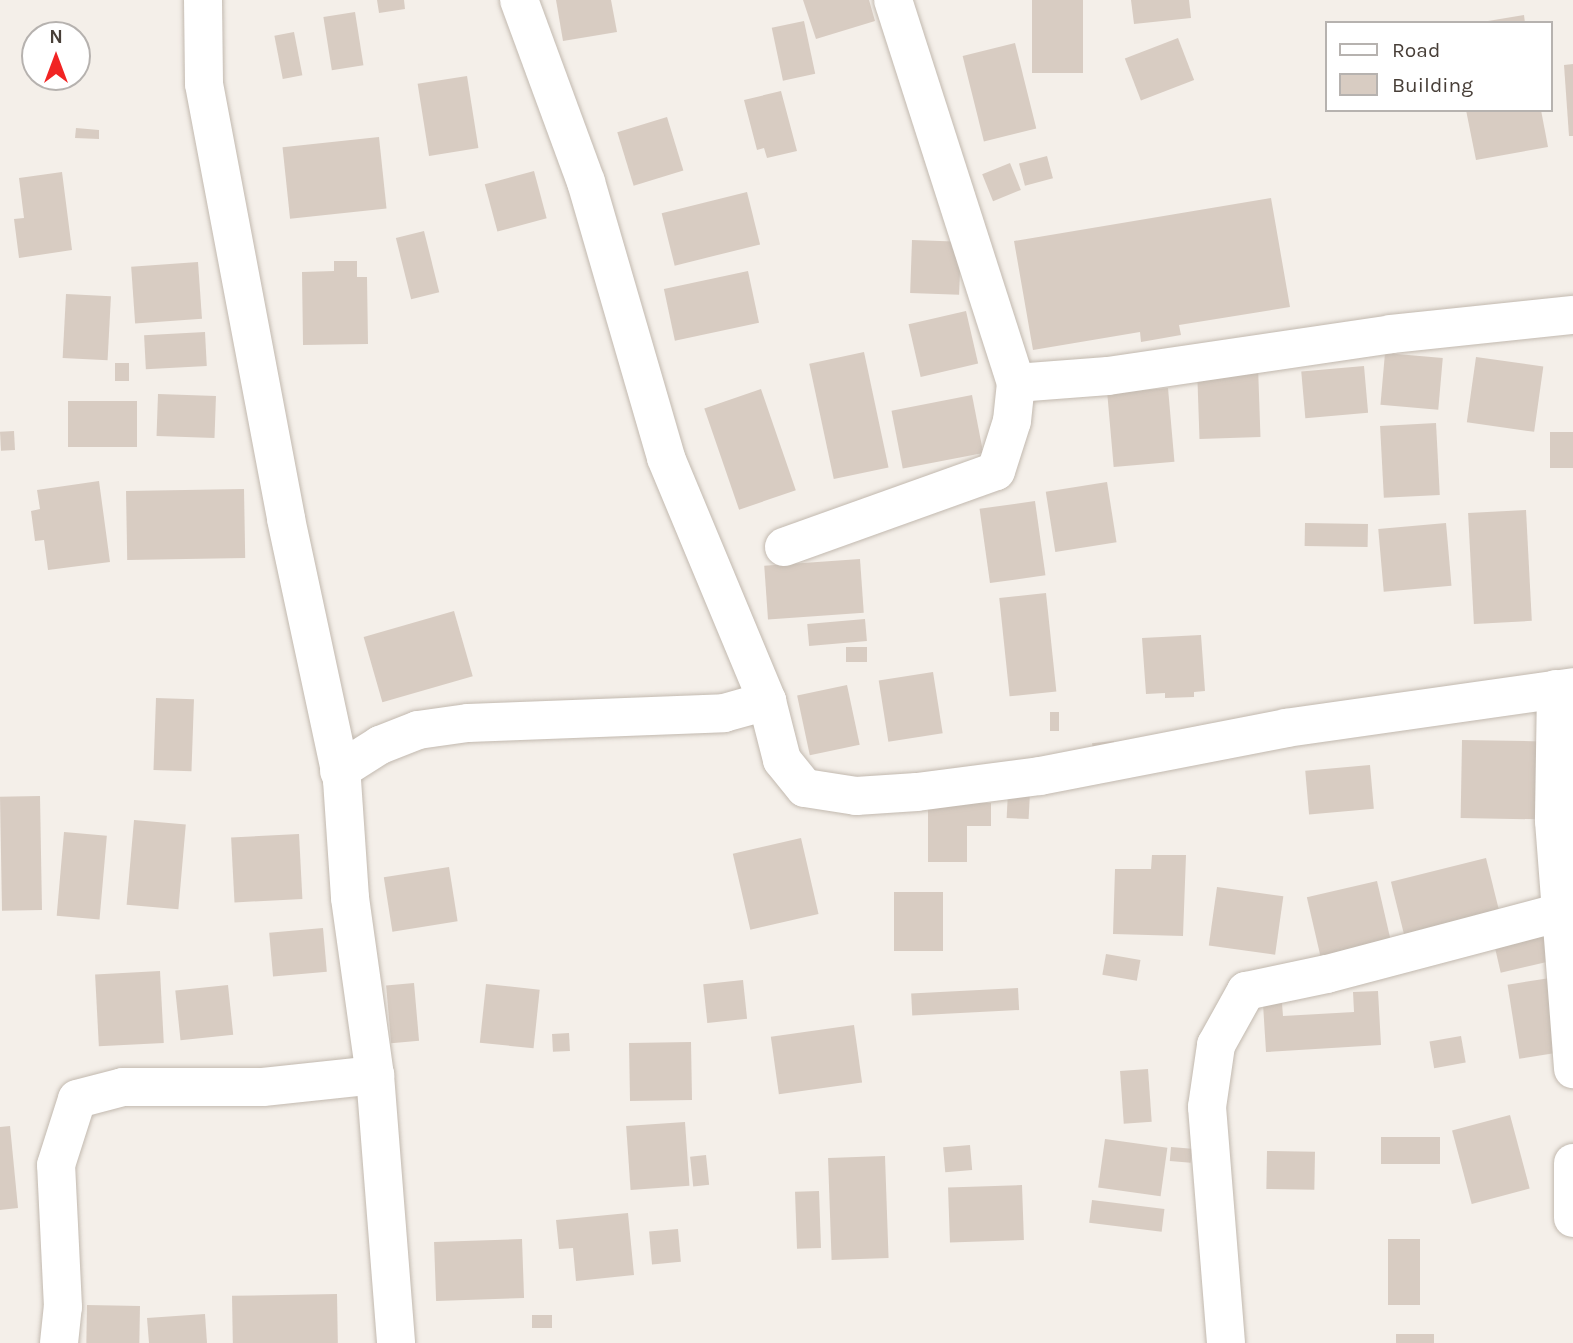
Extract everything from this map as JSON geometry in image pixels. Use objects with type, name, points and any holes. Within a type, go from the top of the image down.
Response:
[{"type":"street","points":[[203,0],[204,84],[340,771],[350,898],[375,1075],[396,1343]]},
{"type":"street","points":[[519,0],[586,182],[666,458],[766,701],[782,760],[805,788],[856,796],[1040,776],[1286,728],[1565,688],[1554,821],[1573,1069]]},
{"type":"street","points":[[784,547],[996,471],[1012,421],[1016,383],[893,0]]},
{"type":"street","points":[[1016,383],[1108,376],[1391,334],[1573,315]]},
{"type":"street","points":[[340,771],[380,745],[418,730],[481,722],[724,713],[766,701]]},
{"type":"street","points":[[1226,1343],[1207,1107],[1216,1045],[1246,991],[1327,974],[1561,912]]},
{"type":"street","points":[[59,1343],[63,1307],[56,1165],[77,1100],[123,1087],[263,1087],[375,1075]]},
{"type":"street","points":[[1573,1163],[1573,1218]]},
{"type":"building","points":[[377,0],[404,0],[405,9],[379,13]]},
{"type":"building","points":[[556,0],[611,0],[617,32],[563,41]]},
{"type":"building","points":[[803,0],[869,0],[875,21],[816,39]]},
{"type":"building","points":[[1032,0],[1083,0],[1083,73],[1032,73]]},
{"type":"building","points":[[1131,0],[1189,0],[1191,18],[1134,24]]},
{"type":"building","points":[[355,12],[363,65],[332,70],[323,17]]},
{"type":"building","points":[[1524,15],[1525,21],[1488,21]]},
{"type":"building","points":[[804,21],[815,74],[783,81],[772,28]]},
{"type":"building","points":[[294,32],[302,75],[283,79],[274,36]]},
{"type":"building","points":[[1178,38],[1194,80],[1141,100],[1125,58]]},
{"type":"building","points":[[1015,43],[1036,128],[984,141],[963,56]]},
{"type":"building","points":[[1573,64],[1573,136],[1569,136],[1564,65]]},
{"type":"building","points":[[467,76],[478,148],[429,156],[418,84]]},
{"type":"building","points":[[781,91],[797,151],[767,158],[764,148],[757,150],[744,100]]},
{"type":"building","points":[[1466,112],[1541,112],[1548,147],[1476,160]]},
{"type":"building","points":[[667,117],[683,171],[634,186],[617,132]]},
{"type":"building","points":[[76,128],[99,130],[99,139],[75,138]]},
{"type":"building","points":[[379,137],[387,209],[290,219],[283,147]]},
{"type":"building","points":[[1047,156],[1053,178],[1025,186],[1019,164]]},
{"type":"building","points":[[1010,163],[1021,190],[993,201],[982,174]]},
{"type":"building","points":[[534,171],[547,218],[497,232],[485,184]]},
{"type":"building","points":[[62,172],[72,250],[19,258],[14,219],[24,218],[19,178]]},
{"type":"building","points":[[747,192],[760,244],[675,266],[662,213]]},
{"type":"building","points":[[1271,198],[1290,307],[1179,325],[1181,335],[1141,342],[1140,332],[1033,350],[1014,241]]},
{"type":"building","points":[[424,231],[439,292],[411,299],[396,238]]},
{"type":"building","points":[[912,240],[961,242],[959,295],[910,293]]},
{"type":"building","points":[[334,261],[357,261],[357,277],[367,277],[368,344],[303,345],[302,272],[334,271]]},
{"type":"building","points":[[198,262],[202,319],[135,324],[131,267]]},
{"type":"building","points":[[748,271],[759,323],[675,341],[664,289]]},
{"type":"building","points":[[66,294],[111,296],[108,360],[63,358]]},
{"type":"building","points":[[966,311],[978,364],[921,377],[909,324]]},
{"type":"building","points":[[205,332],[207,366],[146,369],[144,335]]},
{"type":"building","points":[[864,352],[889,467],[834,479],[809,364]]},
{"type":"building","points":[[1385,353],[1443,358],[1438,410],[1380,405]]},
{"type":"building","points":[[1476,357],[1543,366],[1534,432],[1467,422]]},
{"type":"building","points":[[115,363],[129,363],[129,381],[115,381]]},
{"type":"building","points":[[1258,366],[1260,437],[1200,439],[1197,368]]},
{"type":"building","points":[[1364,366],[1368,413],[1305,418],[1301,371]]},
{"type":"building","points":[[1168,388],[1174,462],[1114,467],[1107,393]]},
{"type":"building","points":[[761,389],[796,490],[739,510],[704,409]]},
{"type":"building","points":[[158,394],[216,396],[214,438],[157,436]]},
{"type":"building","points":[[972,395],[983,453],[903,469],[892,411]]},
{"type":"building","points":[[68,401],[137,401],[137,447],[68,447]]},
{"type":"building","points":[[1436,423],[1440,495],[1384,498],[1380,426]]},
{"type":"building","points":[[14,431],[15,450],[1,451],[0,432]]},
{"type":"building","points":[[1550,432],[1573,432],[1573,468],[1550,468]]},
{"type":"building","points":[[99,481],[110,562],[48,570],[44,540],[35,541],[31,511],[40,509],[37,490]]},
{"type":"building","points":[[1107,482],[1117,542],[1055,552],[1046,492]]},
{"type":"building","points":[[244,489],[245,558],[127,560],[126,491]]},
{"type":"building","points":[[1035,501],[1045,575],[990,583],[980,509]]},
{"type":"building","points":[[1526,510],[1532,621],[1474,624],[1468,513]]},
{"type":"building","points":[[1305,523],[1368,524],[1368,547],[1305,546]]},
{"type":"building","points":[[1446,523],[1451,586],[1384,592],[1378,529]]},
{"type":"building","points":[[860,559],[864,613],[768,620],[764,566]]},
{"type":"building","points":[[1046,593],[1056,691],[1010,696],[999,598]]},
{"type":"building","points":[[454,611],[473,676],[382,702],[364,637]]},
{"type":"building","points":[[865,619],[867,641],[809,646],[807,624]]},
{"type":"building","points":[[1201,635],[1205,691],[1194,692],[1194,697],[1165,698],[1165,693],[1146,694],[1142,638]]},
{"type":"building","points":[[846,647],[867,647],[867,662],[846,662]]},
{"type":"building","points":[[933,672],[943,733],[888,742],[879,681]]},
{"type":"building","points":[[847,685],[860,745],[810,755],[797,696]]},
{"type":"building","points":[[156,698],[194,699],[191,771],[153,770]]},
{"type":"building","points":[[1050,712],[1059,712],[1059,731],[1050,731]]},
{"type":"building","points":[[1462,740],[1541,741],[1540,819],[1461,818]]},
{"type":"building","points":[[1114,741],[1115,751],[1093,753],[1092,743]]},
{"type":"building","points":[[1370,765],[1374,809],[1309,814],[1305,771]]},
{"type":"building","points":[[1008,792],[1030,793],[1029,819],[1007,818]]},
{"type":"building","points":[[40,796],[42,910],[2,911],[0,797]]},
{"type":"building","points":[[928,803],[991,803],[991,826],[967,826],[967,862],[928,862]]},
{"type":"building","points":[[134,820],[186,825],[178,909],[127,905]]},
{"type":"building","points":[[64,832],[107,836],[100,919],[57,916]]},
{"type":"building","points":[[299,834],[302,899],[234,902],[231,838]]},
{"type":"building","points":[[801,838],[819,914],[750,930],[733,854]]},
{"type":"building","points":[[1152,855],[1186,855],[1183,936],[1113,934],[1115,869],[1151,869]]},
{"type":"building","points":[[1486,858],[1501,916],[1405,940],[1391,882]]},
{"type":"building","points":[[449,867],[458,921],[392,932],[384,877]]},
{"type":"building","points":[[1377,881],[1392,946],[1322,962],[1307,897]]},
{"type":"building","points":[[1217,887],[1283,896],[1275,955],[1209,945]]},
{"type":"building","points":[[894,892],[943,892],[943,951],[894,951]]},
{"type":"building","points":[[323,928],[327,972],[273,977],[269,933]]},
{"type":"building","points":[[1548,933],[1554,960],[1501,973],[1494,945]]},
{"type":"building","points":[[1106,954],[1140,960],[1137,981],[1102,975]]},
{"type":"building","points":[[160,971],[164,1043],[99,1046],[95,974]]},
{"type":"building","points":[[1550,978],[1562,1052],[1519,1059],[1508,985]]},
{"type":"building","points":[[743,980],[747,1019],[707,1023],[703,984]]},
{"type":"building","points":[[414,983],[419,1041],[391,1043],[386,985]]},
{"type":"building","points":[[486,984],[540,990],[534,1048],[480,1043]]},
{"type":"building","points":[[228,985],[233,1035],[181,1040],[175,991]]},
{"type":"building","points":[[1018,988],[1019,1010],[912,1016],[911,994]]},
{"type":"building","points":[[1378,991],[1381,1045],[1266,1052],[1263,1004],[1282,1003],[1283,1016],[1354,1012],[1353,992]]},
{"type":"building","points":[[854,1025],[862,1082],[779,1094],[771,1037]]},
{"type":"building","points":[[569,1033],[570,1051],[553,1052],[552,1034]]},
{"type":"building","points":[[1461,1036],[1466,1063],[1434,1068],[1429,1042]]},
{"type":"building","points":[[691,1042],[692,1100],[630,1101],[629,1043]]},
{"type":"building","points":[[1148,1069],[1152,1122],[1124,1124],[1120,1071]]},
{"type":"building","points":[[1510,1115],[1530,1188],[1472,1204],[1452,1131]]},
{"type":"building","points":[[685,1122],[689,1186],[631,1190],[626,1126]]},
{"type":"building","points":[[10,1126],[18,1208],[0,1210],[0,1127]]},
{"type":"building","points":[[1381,1137],[1440,1137],[1440,1164],[1381,1164]]},
{"type":"building","points":[[1105,1139],[1167,1148],[1161,1196],[1098,1188]]},
{"type":"building","points":[[970,1145],[972,1170],[945,1172],[943,1147]]},
{"type":"building","points":[[1171,1147],[1192,1149],[1191,1163],[1170,1161]]},
{"type":"building","points":[[1267,1151],[1315,1152],[1314,1190],[1266,1189]]},
{"type":"building","points":[[706,1155],[709,1185],[693,1187],[690,1157]]},
{"type":"building","points":[[885,1156],[889,1258],[832,1260],[828,1158]]},
{"type":"building","points":[[1022,1185],[1024,1240],[950,1243],[948,1188]]},
{"type":"building","points":[[819,1191],[821,1248],[797,1249],[795,1192]]},
{"type":"building","points":[[1092,1200],[1164,1209],[1162,1232],[1089,1223]]},
{"type":"building","points":[[628,1213],[634,1275],[576,1281],[573,1248],[559,1249],[556,1220]]},
{"type":"building","points":[[678,1229],[681,1262],[652,1264],[649,1232]]},
{"type":"building","points":[[522,1239],[524,1298],[436,1301],[434,1242]]},
{"type":"building","points":[[1388,1239],[1420,1239],[1420,1305],[1388,1305]]},
{"type":"building","points":[[337,1294],[338,1343],[233,1343],[232,1296]]},
{"type":"building","points":[[87,1305],[140,1306],[139,1343],[86,1343]]},
{"type":"building","points":[[205,1314],[207,1343],[149,1343],[147,1318]]},
{"type":"building","points":[[532,1315],[552,1315],[552,1328],[532,1328]]},
{"type":"building","points":[[1396,1334],[1434,1334],[1434,1343],[1396,1343]]}]
